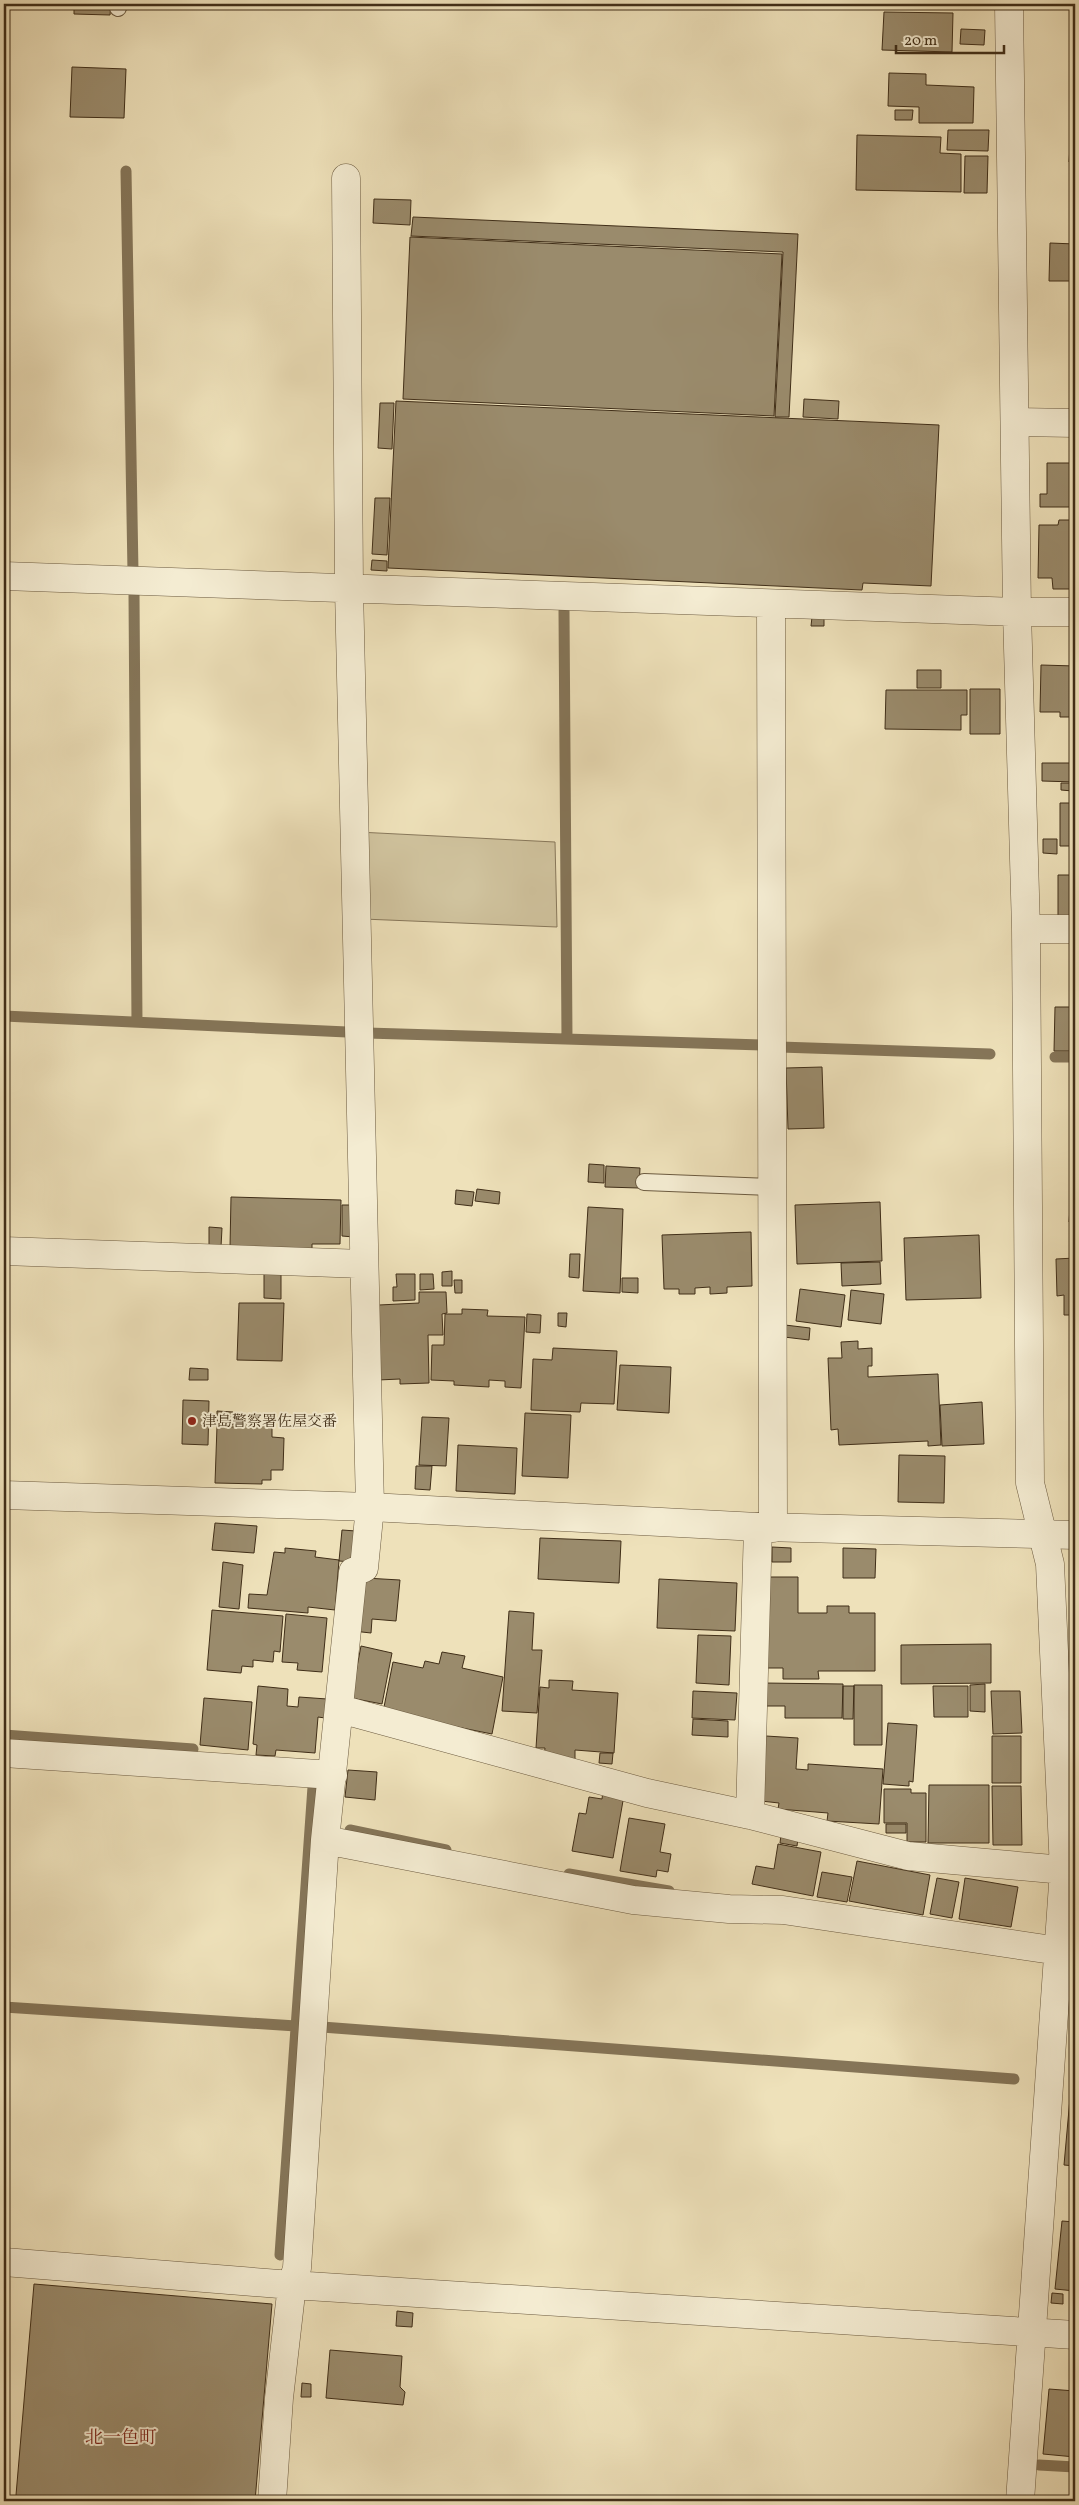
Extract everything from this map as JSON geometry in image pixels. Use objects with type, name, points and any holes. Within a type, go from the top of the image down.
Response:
[{"type":"street","points":[[1009,4],[1017,612],[1026,929],[1030,1483],[1050,1564],[1070,1871],[1059,1952],[1020,2501]]},
{"type":"street","points":[[272,2501],[279,2398],[292,2285],[297,2268],[325,1840],[353,1572],[364,1568],[370,1508],[349,588],[346,178]]},
{"type":"street","points":[[1015,422],[1075,423]]},
{"type":"street","points":[[4,576],[771,604],[1017,612],[1075,612]]},
{"type":"street","points":[[750,1815],[765,1527],[772,1187],[771,604]]},
{"type":"street","points":[[1026,929],[1075,929]]},
{"type":"street","points":[[4,1251],[363,1264]]},
{"type":"street","points":[[4,1495],[370,1508],[765,1527],[1075,1536]]},
{"type":"street","points":[[340,1709],[647,1792],[750,1815],[908,1856],[1070,1871]]},
{"type":"street","points":[[4,1753],[333,1775]]},
{"type":"street","points":[[325,1840],[633,1900],[729,1910],[783,1910],[1059,1952]]},
{"type":"street","points":[[4,2262],[292,2285],[1075,2335]]},
{"type":"lane","points":[[644,1182],[772,1187]]},
{"type":"shaded area","points":[[358,832],[555,842],[557,927],[363,919]]},
{"type":"building","points":[[74,4],[111,4],[110,15],[74,14]]},
{"type":"building","points":[[884,12],[953,13],[952,52],[882,50]]},
{"type":"building","points":[[961,29],[985,30],[984,45],[960,44]]},
{"type":"building","points":[[72,67],[126,69],[124,118],[70,117]]},
{"type":"building","points":[[889,73],[926,74],[926,85],[974,87],[973,123],[919,123],[919,107],[888,106]]},
{"type":"building","points":[[895,110],[913,110],[912,120],[895,120]]},
{"type":"building","points":[[948,130],[989,130],[988,151],[947,150]]},
{"type":"building","points":[[857,135],[941,137],[940,153],[961,154],[961,192],[856,190]]},
{"type":"building","points":[[1070,146],[1075,146],[1075,163],[1069,162]]},
{"type":"building","points":[[965,156],[988,156],[987,193],[964,193]]},
{"type":"building","points":[[374,199],[411,200],[410,225],[373,223]]},
{"type":"building","points":[[413,217],[798,234],[789,417],[775,417],[783,252],[411,236]]},
{"type":"building","points":[[410,237],[782,254],[774,416],[403,399]]},
{"type":"building","points":[[1050,243],[1075,244],[1075,281],[1049,281]]},
{"type":"building","points":[[804,399],[839,401],[838,419],[803,417]]},
{"type":"building","points":[[396,401],[939,425],[931,586],[863,583],[862,590],[388,568]]},
{"type":"building","points":[[380,403],[394,403],[392,449],[378,448]]},
{"type":"building","points":[[1047,463],[1075,463],[1075,507],[1040,507],[1040,494],[1047,494]]},
{"type":"building","points":[[375,498],[390,498],[387,555],[372,554]]},
{"type":"building","points":[[1059,520],[1075,520],[1075,589],[1053,589],[1052,578],[1038,578],[1039,525],[1058,525]]},
{"type":"building","points":[[372,560],[387,561],[387,571],[371,570]]},
{"type":"building","points":[[812,617],[824,617],[824,626],[811,626]]},
{"type":"building","points":[[1041,665],[1075,666],[1075,717],[1060,717],[1060,712],[1040,712]]},
{"type":"building","points":[[917,670],[941,670],[941,688],[917,688]]},
{"type":"building","points":[[970,689],[1000,689],[1000,734],[970,734]]},
{"type":"building","points":[[886,690],[967,690],[967,715],[961,715],[961,730],[885,729]]},
{"type":"building","points":[[1042,763],[1075,763],[1075,782],[1042,781]]},
{"type":"building","points":[[1061,783],[1073,783],[1073,791],[1061,790]]},
{"type":"building","points":[[1060,803],[1075,803],[1075,846],[1060,846]]},
{"type":"building","points":[[1043,839],[1057,839],[1057,854],[1043,853]]},
{"type":"building","points":[[1058,875],[1075,875],[1075,921],[1058,920]]},
{"type":"building","points":[[1055,1007],[1075,1007],[1075,1051],[1054,1051]]},
{"type":"building","points":[[822,1067],[824,1128],[788,1129],[786,1068]]},
{"type":"building","points":[[589,1164],[604,1165],[604,1183],[588,1182]]},
{"type":"building","points":[[606,1166],[640,1168],[639,1188],[605,1187]]},
{"type":"building","points":[[1072,1178],[1075,1178],[1075,1222],[1069,1222]]},
{"type":"building","points":[[477,1189],[500,1192],[499,1204],[475,1201]]},
{"type":"building","points":[[456,1190],[474,1192],[472,1206],[455,1204]]},
{"type":"building","points":[[231,1197],[341,1200],[340,1244],[312,1244],[312,1249],[230,1247]]},
{"type":"building","points":[[880,1202],[882,1261],[797,1264],[795,1205]]},
{"type":"building","points":[[342,1205],[354,1205],[354,1237],[342,1236]]},
{"type":"building","points":[[588,1207],[623,1209],[620,1293],[583,1291]]},
{"type":"building","points":[[209,1227],[222,1228],[221,1247],[209,1247]]},
{"type":"building","points":[[751,1232],[752,1286],[727,1287],[727,1293],[710,1294],[710,1287],[695,1288],[695,1294],[679,1294],[679,1289],[664,1289],[662,1235]]},
{"type":"building","points":[[979,1235],[981,1298],[906,1300],[904,1238]]},
{"type":"building","points":[[570,1254],[580,1254],[579,1278],[569,1277]]},
{"type":"building","points":[[1075,1258],[1075,1315],[1064,1315],[1064,1295],[1057,1296],[1056,1259]]},
{"type":"building","points":[[880,1262],[881,1284],[842,1286],[841,1263]]},
{"type":"building","points":[[264,1271],[281,1272],[281,1299],[264,1298]]},
{"type":"building","points":[[452,1271],[452,1286],[442,1286],[442,1272]]},
{"type":"building","points":[[396,1274],[415,1274],[415,1300],[393,1301],[393,1287],[397,1287]]},
{"type":"building","points":[[420,1274],[433,1274],[434,1289],[420,1290]]},
{"type":"building","points":[[622,1278],[638,1278],[638,1293],[622,1292]]},
{"type":"building","points":[[454,1280],[462,1280],[462,1293],[455,1293]]},
{"type":"building","points":[[800,1289],[845,1295],[841,1327],[796,1321]]},
{"type":"building","points":[[851,1290],[884,1294],[881,1324],[848,1320]]},
{"type":"building","points":[[419,1292],[446,1292],[447,1313],[442,1314],[443,1335],[428,1335],[429,1383],[400,1384],[400,1379],[378,1380],[379,1305],[419,1303]]},
{"type":"building","points":[[239,1303],[284,1303],[282,1361],[237,1360]]},
{"type":"building","points":[[462,1309],[488,1310],[487,1316],[525,1317],[521,1388],[505,1387],[505,1381],[489,1380],[489,1387],[454,1385],[454,1381],[431,1380],[432,1345],[444,1345],[445,1314],[462,1314]]},
{"type":"building","points":[[558,1313],[567,1313],[566,1327],[558,1326]]},
{"type":"building","points":[[527,1314],[541,1315],[540,1333],[526,1332]]},
{"type":"building","points":[[785,1325],[810,1328],[809,1340],[784,1337]]},
{"type":"building","points":[[858,1341],[858,1349],[872,1348],[872,1366],[868,1366],[868,1377],[938,1374],[941,1445],[928,1446],[928,1441],[839,1445],[838,1429],[831,1430],[828,1358],[842,1358],[841,1342]]},
{"type":"building","points":[[553,1348],[617,1351],[614,1404],[581,1403],[580,1412],[531,1410],[533,1359],[552,1360]]},
{"type":"building","points":[[620,1365],[671,1367],[669,1413],[617,1410]]},
{"type":"building","points":[[190,1368],[208,1369],[208,1380],[189,1380]]},
{"type":"building","points":[[4,1373],[7,1373],[6,1431],[4,1431]]},
{"type":"building","points":[[183,1400],[209,1401],[208,1445],[182,1444]]},
{"type":"building","points":[[982,1402],[984,1444],[942,1446],[940,1405]]},
{"type":"building","points":[[217,1411],[233,1412],[233,1425],[217,1424]]},
{"type":"building","points":[[525,1413],[571,1415],[568,1478],[522,1476]]},
{"type":"building","points":[[422,1417],[449,1418],[446,1466],[419,1465]]},
{"type":"building","points":[[235,1420],[272,1421],[272,1437],[284,1438],[283,1470],[271,1470],[271,1480],[262,1480],[262,1484],[215,1483],[217,1426],[234,1427]]},
{"type":"building","points":[[4,1435],[9,1435],[8,1470],[4,1470]]},
{"type":"building","points":[[458,1445],[517,1448],[515,1494],[456,1491]]},
{"type":"building","points":[[899,1455],[945,1456],[944,1503],[898,1502]]},
{"type":"building","points":[[416,1466],[432,1466],[430,1490],[415,1489]]},
{"type":"building","points":[[215,1523],[257,1526],[254,1553],[212,1550]]},
{"type":"building","points":[[342,1530],[356,1531],[353,1562],[339,1561]]},
{"type":"building","points":[[540,1538],[621,1541],[619,1583],[538,1579]]},
{"type":"building","points":[[772,1547],[791,1548],[791,1562],[772,1562]]},
{"type":"building","points":[[285,1548],[316,1551],[315,1557],[339,1560],[335,1610],[308,1607],[308,1613],[248,1608],[249,1594],[267,1595],[274,1552],[285,1553]]},
{"type":"building","points":[[843,1548],[876,1549],[875,1578],[843,1578]]},
{"type":"building","points":[[223,1562],[243,1565],[239,1609],[219,1607]]},
{"type":"building","points":[[764,1577],[798,1577],[798,1613],[827,1613],[827,1606],[849,1606],[849,1613],[875,1613],[875,1671],[818,1671],[819,1679],[783,1679],[783,1668],[764,1668]]},
{"type":"building","points":[[365,1578],[400,1580],[396,1621],[372,1619],[371,1633],[353,1631]]},
{"type":"building","points":[[659,1579],[737,1583],[735,1631],[657,1628]]},
{"type":"building","points":[[212,1610],[283,1616],[280,1652],[274,1651],[273,1662],[253,1660],[253,1667],[242,1666],[241,1673],[207,1670]]},
{"type":"building","points":[[509,1611],[534,1613],[532,1650],[542,1650],[537,1713],[502,1711]]},
{"type":"building","points":[[286,1614],[327,1618],[322,1672],[297,1670],[298,1663],[282,1662]]},
{"type":"building","points":[[698,1635],[731,1636],[729,1685],[696,1683]]},
{"type":"building","points":[[991,1644],[991,1683],[901,1684],[901,1645]]},
{"type":"building","points":[[361,1646],[392,1653],[382,1704],[351,1698]]},
{"type":"building","points":[[442,1652],[465,1656],[462,1668],[503,1677],[492,1734],[383,1712],[393,1662],[423,1668],[425,1661],[439,1664]]},
{"type":"building","points":[[549,1680],[573,1681],[572,1690],[618,1693],[614,1753],[575,1750],[575,1759],[544,1757],[545,1748],[536,1748],[540,1687],[549,1688]]},
{"type":"building","points":[[764,1683],[843,1684],[842,1718],[785,1718],[785,1706],[764,1706]]},
{"type":"building","points":[[985,1684],[985,1712],[970,1711],[970,1685]]},
{"type":"building","points":[[854,1685],[882,1685],[882,1745],[854,1745]]},
{"type":"building","points":[[258,1686],[288,1689],[287,1706],[298,1707],[299,1697],[327,1699],[325,1718],[318,1717],[315,1753],[276,1750],[275,1756],[256,1755],[257,1745],[253,1744]]},
{"type":"building","points":[[843,1686],[854,1686],[853,1719],[843,1719]]},
{"type":"building","points":[[933,1686],[968,1686],[968,1717],[934,1717]]},
{"type":"building","points":[[693,1691],[737,1693],[735,1720],[692,1718]]},
{"type":"building","points":[[991,1691],[1020,1691],[1022,1733],[993,1734]]},
{"type":"building","points":[[204,1698],[252,1702],[248,1750],[200,1745]]},
{"type":"building","points":[[693,1719],[728,1721],[728,1737],[692,1735]]},
{"type":"building","points":[[888,1723],[917,1725],[913,1782],[909,1781],[909,1786],[883,1784]]},
{"type":"building","points":[[766,1736],[798,1738],[796,1769],[808,1770],[808,1764],[883,1769],[879,1824],[827,1821],[828,1813],[778,1809],[779,1803],[761,1801]]},
{"type":"building","points":[[992,1736],[1021,1736],[1021,1783],[992,1783]]},
{"type":"building","points":[[600,1753],[613,1753],[612,1764],[599,1763]]},
{"type":"building","points":[[348,1770],[377,1772],[375,1800],[345,1797]]},
{"type":"building","points":[[929,1785],[989,1785],[989,1843],[928,1843]]},
{"type":"building","points":[[992,1786],[1021,1786],[1022,1845],[993,1845]]},
{"type":"building","points":[[884,1789],[911,1789],[911,1793],[926,1793],[926,1842],[907,1842],[907,1823],[884,1823]]},
{"type":"building","points":[[603,1791],[624,1795],[613,1858],[572,1851],[579,1813],[586,1814],[589,1797],[602,1799]]},
{"type":"building","points":[[629,1818],[665,1824],[660,1852],[671,1854],[668,1872],[657,1870],[656,1877],[620,1871]]},
{"type":"building","points":[[886,1824],[906,1824],[906,1833],[886,1833]]},
{"type":"building","points":[[781,1835],[798,1838],[797,1846],[780,1843]]},
{"type":"building","points":[[778,1844],[821,1852],[813,1896],[752,1884],[756,1866],[774,1869]]},
{"type":"building","points":[[857,1861],[930,1875],[923,1915],[849,1901]]},
{"type":"building","points":[[822,1872],[852,1877],[847,1902],[817,1897]]},
{"type":"building","points":[[937,1878],[959,1882],[952,1918],[930,1914]]},
{"type":"building","points":[[965,1878],[1018,1887],[1011,1927],[959,1919]]},
{"type":"building","points":[[1070,2098],[1075,2098],[1075,2166],[1064,2165]]},
{"type":"building","points":[[1062,2221],[1075,2222],[1075,2291],[1055,2289]]},
{"type":"building","points":[[34,2284],[272,2304],[255,2501],[27,2501],[16,2495]]},
{"type":"building","points":[[1052,2293],[1063,2294],[1063,2304],[1051,2303]]},
{"type":"building","points":[[397,2311],[413,2313],[412,2327],[396,2326]]},
{"type":"building","points":[[330,2350],[402,2356],[400,2387],[405,2392],[403,2405],[326,2398]]},
{"type":"building","points":[[1075,2353],[1075,2380],[1072,2380]]},
{"type":"building","points":[[302,2383],[311,2384],[311,2397],[301,2397]]},
{"type":"building","points":[[1049,2389],[1075,2391],[1075,2457],[1043,2454]]},
{"type":"waterway","points":[[126,171],[133,572]]},
{"type":"waterway","points":[[134,594],[137,1022]]},
{"type":"waterway","points":[[564,611],[567,1039]]},
{"type":"waterway","points":[[4,1016],[347,1032]]},
{"type":"waterway","points":[[367,1033],[762,1045]]},
{"type":"waterway","points":[[780,1047],[990,1054]]},
{"type":"waterway","points":[[1055,1057],[1075,1057]]},
{"type":"waterway","points":[[4,1735],[193,1749]]},
{"type":"waterway","points":[[280,2255],[313,1787]]},
{"type":"waterway","points":[[350,1830],[446,1850]]},
{"type":"waterway","points":[[569,1874],[669,1891]]},
{"type":"waterway","points":[[4,2007],[296,2026]]},
{"type":"waterway","points":[[322,2027],[1014,2079]]},
{"type":"waterway","points":[[1039,2465],[1075,2467]]},
{"type":"place","name":"津島警察署佐屋交番","points":[[192,1421]]},
{"type":"district","name":"北一色町","points":[[121,2437]]}]
